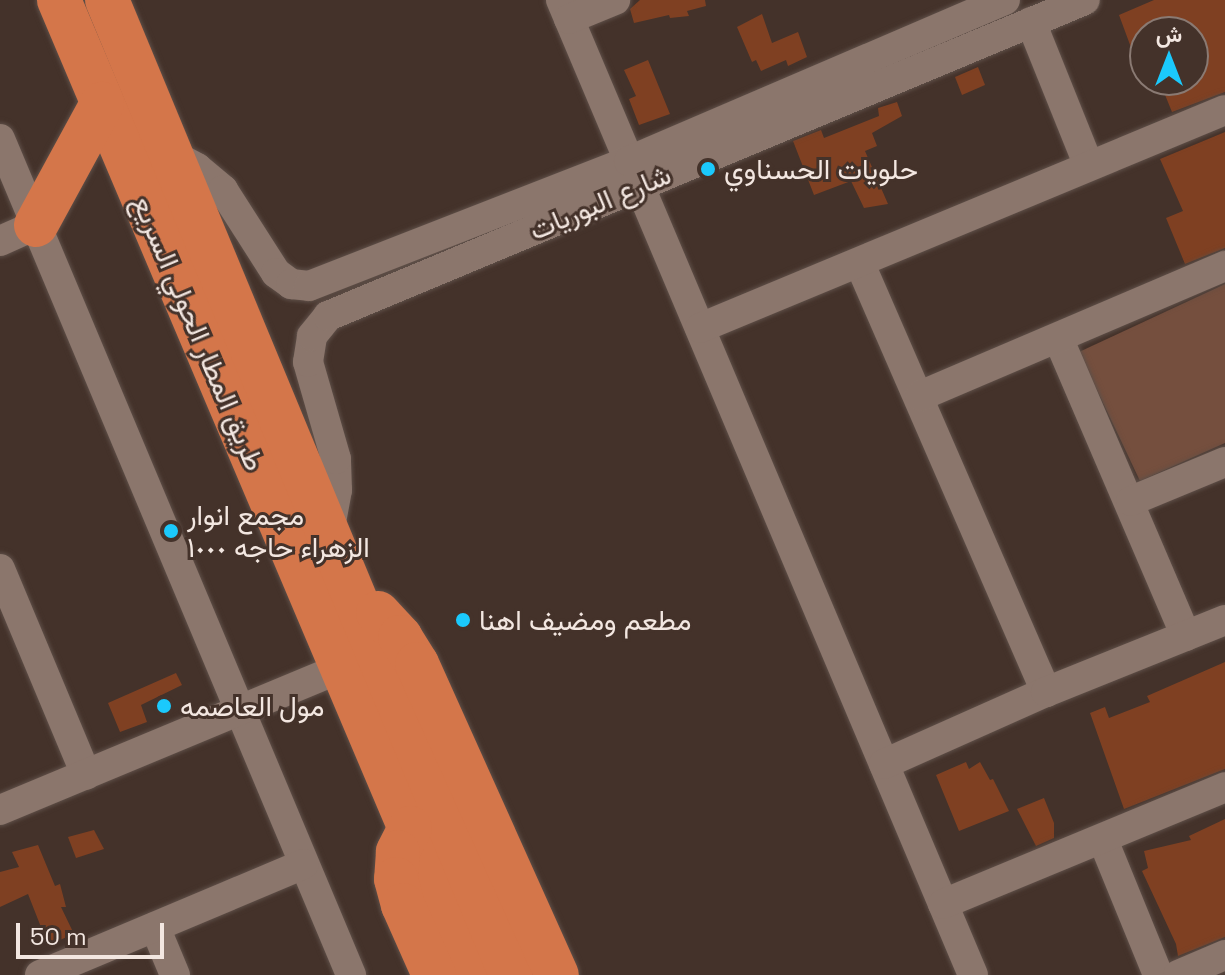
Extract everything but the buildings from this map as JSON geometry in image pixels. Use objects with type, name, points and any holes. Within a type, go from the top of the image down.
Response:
[{"type":"highway","name":"طريق المطار الحولي السريع","points":[[59,0],[472,975]]},
{"type":"highway","name":"طريق المطار الحولي السريع","points":[[107,0],[511,975]]},
{"type":"highway","points":[[18,233],[102,104]]},
{"type":"highway","points":[[354,595],[389,626],[417,664],[557,975]]},
{"type":"highway","points":[[410,828],[398,852],[396,879],[403,905],[434,975]]},
{"type":"street","points":[[615,0],[565,9],[973,975]]},
{"type":"street","name":"شارع البوريات","points":[[169,153],[197,168],[223,190],[276,273],[300,286],[318,283],[634,173],[1085,0]]},
{"type":"street","name":"شارع البوريات","points":[[329,535],[337,490],[336,459],[308,362],[308,349],[319,325],[339,310],[997,2]]},
{"type":"street","points":[[1031,22],[1089,166]]},
{"type":"street","points":[[700,328],[1225,110]]},
{"type":"street","points":[[0,139],[18,233],[238,709],[351,975]]},
{"type":"street","points":[[860,264],[920,396],[1046,692]]},
{"type":"street","points":[[920,396],[1059,340],[1225,266]]},
{"type":"street","points":[[1059,340],[1131,501],[1186,636]]},
{"type":"street","points":[[1131,501],[1225,462]]},
{"type":"street","points":[[0,569],[10,628],[86,775]]},
{"type":"street","points":[[884,764],[1046,692],[1225,620]]},
{"type":"street","points":[[0,810],[341,668]]},
{"type":"street","points":[[943,904],[1225,787]]},
{"type":"street","points":[[1103,840],[1158,975]]},
{"type":"street","points":[[40,975],[304,864]]},
{"type":"street","points":[[155,927],[175,975]]},
{"type":"street","points":[[1178,975],[1225,955]]},
{"type":"shaded area","points":[[1225,284],[1225,443],[1140,481],[1079,352]]},
{"type":"place","name":"حلويات الحسناوي","points":[[708,169]]},
{"type":"place","name":"مجمع انوار الزهراء حاجه ١٠٠٠","points":[[171,531]]},
{"type":"place","name":"مطعم ومضيف اهنا","points":[[463,620]]},
{"type":"place","name":"مول العاصمه","points":[[164,706]]}]
